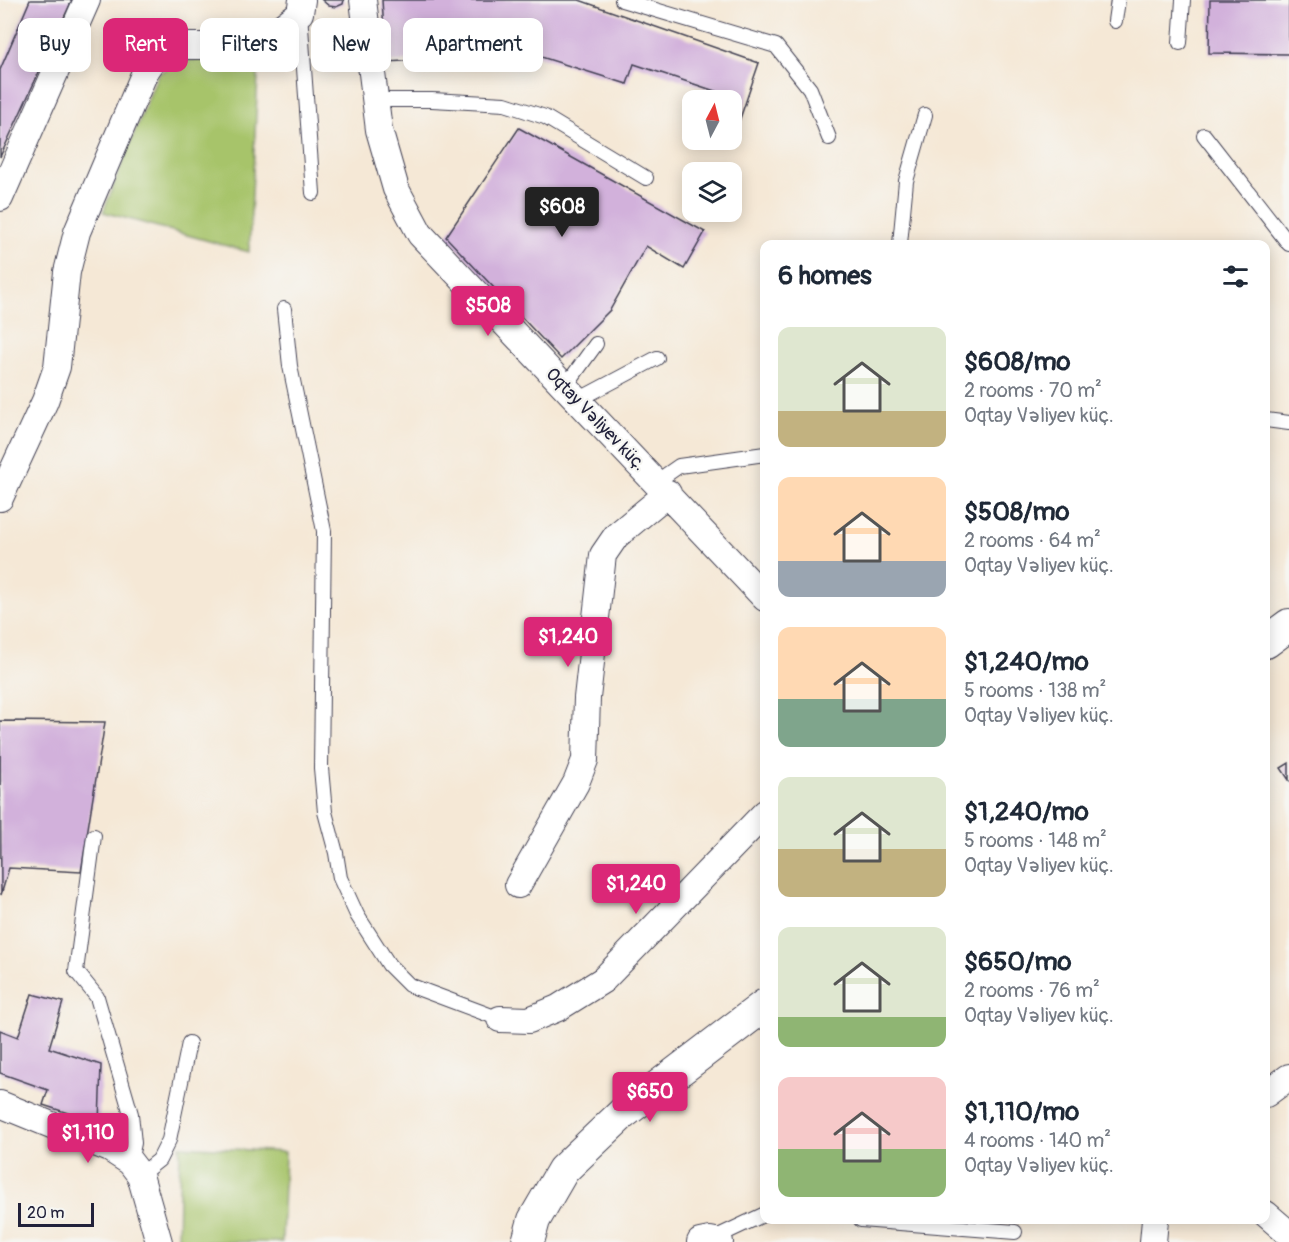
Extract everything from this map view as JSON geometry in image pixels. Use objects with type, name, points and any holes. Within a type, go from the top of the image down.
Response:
[{"type":"street","points":[[0,198],[87,0]]},
{"type":"street","name":"Oqtay Vəliyev küç.","points":[[363,0],[379,130],[396,189],[420,234],[760,593]]},
{"type":"street","points":[[0,498],[45,401],[57,367],[67,273],[77,232],[145,72],[158,55],[177,46],[239,46],[275,32],[301,6]]},
{"type":"street","points":[[518,885],[576,783],[585,760],[587,698],[603,555],[616,536],[662,488]]},
{"type":"street","points":[[1270,639],[1289,625]]},
{"type":"street","points":[[500,1019],[529,1020],[558,1008],[603,980],[760,818]]},
{"type":"street","points":[[528,1242],[534,1220],[563,1170],[622,1114],[760,1009]]},
{"type":"street","points":[[1270,1092],[1289,1077]]},
{"type":"street","points":[[0,1104],[110,1149],[135,1168],[159,1242]]},
{"type":"street","points":[[1270,1217],[1289,1234]]},
{"type":"street","points":[[1153,1242],[1155,1224]]},
{"type":"lane","points":[[622,0],[776,46],[810,89],[829,138]]},
{"type":"lane","points":[[1115,21],[1118,0]]},
{"type":"lane","points":[[1180,43],[1184,0]]},
{"type":"lane","points":[[301,6],[313,192]]},
{"type":"lane","points":[[376,100],[505,104],[545,117],[646,178]]},
{"type":"lane","points":[[900,240],[906,181],[925,115]]},
{"type":"lane","points":[[1204,135],[1289,244]]},
{"type":"lane","points":[[284,309],[290,366],[324,531],[321,768],[325,812],[340,878],[357,915],[389,965],[409,985],[500,1019]]},
{"type":"lane","points":[[572,394],[596,344]]},
{"type":"lane","points":[[572,394],[657,358]]},
{"type":"lane","points":[[1270,421],[1289,423]]},
{"type":"lane","points":[[662,488],[679,466],[760,455]]},
{"type":"lane","points":[[94,836],[76,971],[98,997],[131,1114],[135,1168],[159,1160],[169,1140],[189,1043]]},
{"type":"lane","points":[[710,1241],[760,1216]]},
{"type":"lane","points":[[912,1224],[1015,1232]]},
{"type":"green space","points":[[188,60],[200,60],[200,72],[258,72],[249,252],[103,212],[158,74],[188,72]]},
{"type":"green space","points":[[180,1146],[285,1152],[282,1242],[178,1242]]},
{"type":"building","points":[[30,0],[72,0],[64,18],[22,18]]},
{"type":"building","points":[[322,0],[344,0],[343,4],[336,7],[329,6]]},
{"type":"building","points":[[382,0],[579,0],[759,63],[742,113],[742,90],[712,90],[634,64],[627,84],[543,57],[543,18],[403,18],[403,61],[391,62],[391,18],[383,18]]},
{"type":"building","points":[[1210,0],[1289,0],[1289,54],[1209,53]]},
{"type":"building","points":[[18,28],[18,72],[39,72],[0,157],[0,70]]},
{"type":"building","points":[[519,128],[682,219],[682,222],[687,222],[705,232],[684,269],[646,246],[610,310],[561,359],[446,237]]},
{"type":"building","points":[[0,721],[105,722],[81,872],[9,868],[1,895]]},
{"type":"building","points":[[1289,763],[1289,780],[1281,768]]},
{"type":"building","points":[[32,994],[63,1002],[49,1048],[101,1065],[99,1123],[43,1105],[48,1090],[0,1073],[0,1030],[18,1037]]}]
